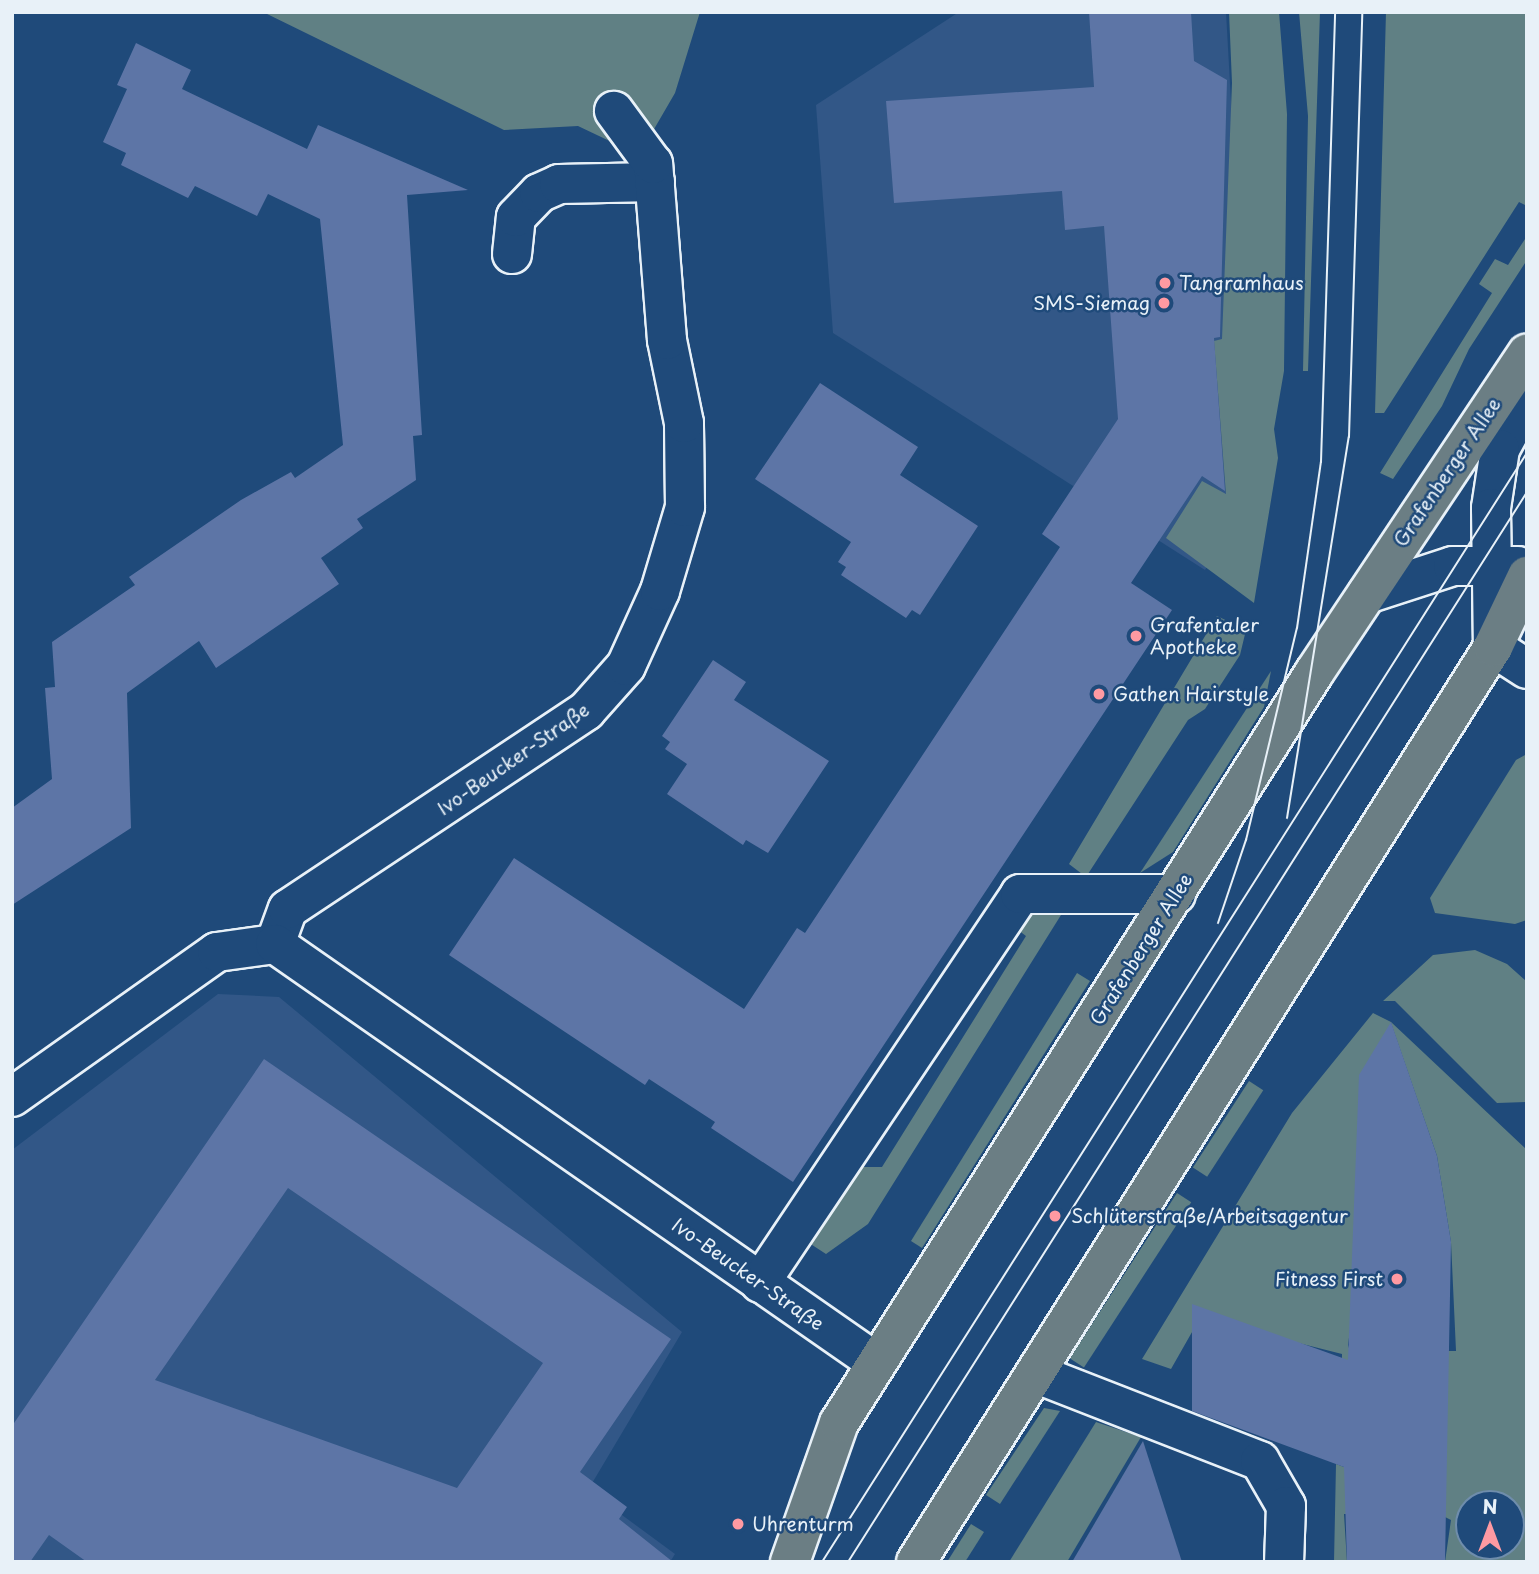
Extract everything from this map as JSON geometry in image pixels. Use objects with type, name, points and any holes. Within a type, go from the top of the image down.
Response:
[{"type":"main road","name":"Grafenberger Allee","points":[[790,1562],[825,1448],[1367,594],[1527,354]]},
{"type":"main road","points":[[916,1562],[1493,647],[1515,569]]},
{"type":"street","name":"Ivo-Beucker-Straße","points":[[614,111],[653,164],[667,340],[684,423],[685,507],[660,591],[626,666],[586,711],[288,909],[275,944],[877,1363]]},
{"type":"street","points":[[512,254],[516,217],[540,193],[559,184],[655,182]]},
{"type":"street","points":[[1367,594],[1423,572],[1515,569],[1492,474],[1527,400]]},
{"type":"street","points":[[1493,647],[1527,669]]},
{"type":"street","points":[[761,1283],[1020,894],[1176,894]]},
{"type":"street","points":[[12,1097],[217,952],[275,944]]},
{"type":"street","points":[[1037,1374],[1260,1461],[1286,1506],[1284,1562]]},
{"type":"shaded area","points":[[959,12],[1226,12],[1253,495],[1205,570],[833,333],[816,105]]},
{"type":"shaded area","points":[[218,994],[279,997],[682,1332],[588,1490],[675,1554],[670,1562],[12,1562],[12,1150]]},
{"type":"green space","points":[[263,12],[700,12],[675,93],[639,155],[578,126],[504,130]]},
{"type":"green space","points":[[1229,12],[1279,12],[1287,114],[1284,371],[1274,429],[1278,458],[1254,603],[1166,538],[1202,481],[1226,494],[1214,341],[1222,339],[1232,83]]},
{"type":"green space","points":[[1299,12],[1320,12],[1308,371],[1303,371],[1308,116]]},
{"type":"green space","points":[[1386,12],[1527,12],[1527,206],[1519,202],[1384,413],[1375,413]]},
{"type":"green space","points":[[1527,236],[1527,260],[1469,349],[1442,406],[1393,479],[1380,473],[1492,293],[1479,284],[1495,259],[1508,265]]},
{"type":"green space","points":[[1217,616],[1246,630],[1240,655],[1205,709],[1188,720],[1086,877],[1069,864]]},
{"type":"green space","points":[[1271,671],[1264,707],[1173,852],[1140,873]]},
{"type":"green space","points":[[1527,754],[1527,920],[1515,924],[1435,913],[1430,898],[1516,760]]},
{"type":"green space","points":[[1027,914],[1061,915],[868,1224],[826,1254],[806,1241],[854,1167],[882,1167],[1026,936],[1014,927]]},
{"type":"green space","points":[[1475,950],[1507,964],[1527,982],[1527,1102],[1497,1103],[1395,1001],[1383,1001],[1433,955]]},
{"type":"green space","points":[[1077,973],[1090,981],[922,1248],[911,1241]]},
{"type":"green space","points":[[1373,1013],[1391,1022],[1527,1150],[1527,1562],[1445,1562],[1451,1520],[1443,1516],[1448,1351],[1456,1351],[1451,1242],[1437,1156],[1391,1023],[1348,1345],[1354,1365],[1342,1365],[1342,1354],[1200,1318],[1171,1369],[1142,1359],[1292,1113]]},
{"type":"green space","points":[[1249,1081],[1263,1090],[1207,1177],[1193,1167]]},
{"type":"green space","points":[[1177,1193],[1191,1202],[1084,1367],[1070,1358]]},
{"type":"green space","points":[[1044,1408],[1060,1411],[1000,1504],[986,1495]]},
{"type":"green space","points":[[1096,1422],[1141,1437],[1067,1562],[1009,1562]]},
{"type":"green space","points":[[1336,1464],[1352,1470],[1352,1514],[1344,1514],[1347,1562],[1334,1562]]},
{"type":"green space","points":[[971,1524],[984,1532],[965,1562],[947,1562]]},
{"type":"building","points":[[1089,12],[1191,12],[1194,61],[1227,80],[1220,337],[1214,338],[1225,491],[1202,476],[1131,583],[1172,610],[793,1182],[711,1128],[715,1122],[649,1079],[645,1085],[449,955],[514,858],[744,1009],[797,928],[805,933],[1060,547],[1042,534],[1118,419],[1104,226],[1065,230],[1062,191],[894,203],[886,101],[1094,87]]},
{"type":"building","points":[[136,43],[191,70],[182,89],[307,149],[318,125],[468,190],[407,195],[422,435],[413,436],[416,480],[357,519],[363,528],[321,558],[339,584],[216,668],[199,641],[127,693],[131,828],[12,905],[12,808],[52,779],[45,688],[55,687],[52,642],[135,585],[129,577],[241,500],[291,472],[295,478],[343,445],[320,219],[268,194],[257,216],[195,186],[188,198],[121,165],[126,153],[103,142],[127,89],[117,85]]},
{"type":"building","points":[[820,383],[918,447],[900,475],[978,526],[920,615],[912,610],[906,618],[841,575],[846,567],[838,562],[851,542],[755,479]]},
{"type":"building","points":[[713,660],[746,682],[734,700],[829,761],[768,853],[746,840],[743,845],[667,794],[687,764],[665,749],[670,742],[662,736]]},
{"type":"building","points":[[1391,1022],[1437,1156],[1451,1242],[1445,1562],[1347,1562],[1344,1467],[1192,1411],[1192,1304],[1348,1360],[1359,1075]]},
{"type":"building","points":[[264,1059],[671,1339],[580,1472],[627,1507],[619,1519],[673,1562],[87,1562],[49,1535],[30,1562],[12,1562],[12,1426]],"holes":[[[288,1188],[543,1363],[457,1488],[155,1380]]]},
{"type":"building","points":[[1143,1441],[1182,1562],[1072,1562]]},
{"type":"tram line","points":[[1218,923],[1246,840],[1297,628],[1321,462],[1335,12]]},
{"type":"tram line","points":[[1287,818],[1349,437],[1362,12]]},
{"type":"tram line","points":[[822,1562],[1527,453]]},
{"type":"tram line","points":[[848,1562],[1527,492]]},
{"type":"place","name":"Tangramhaus","points":[[1165,283]]},
{"type":"place","name":"SMS-Siemag","points":[[1164,303]]},
{"type":"place","name":"Grafentaler Apotheke","points":[[1136,636]]},
{"type":"place","name":"Gathen Hairstyle","points":[[1099,694]]},
{"type":"place","name":"Schlüterstraße/Arbeitsagentur","points":[[1055,1216]]},
{"type":"place","name":"Fitness First","points":[[1397,1279]]},
{"type":"place","name":"Uhrenturm","points":[[738,1524]]}]
